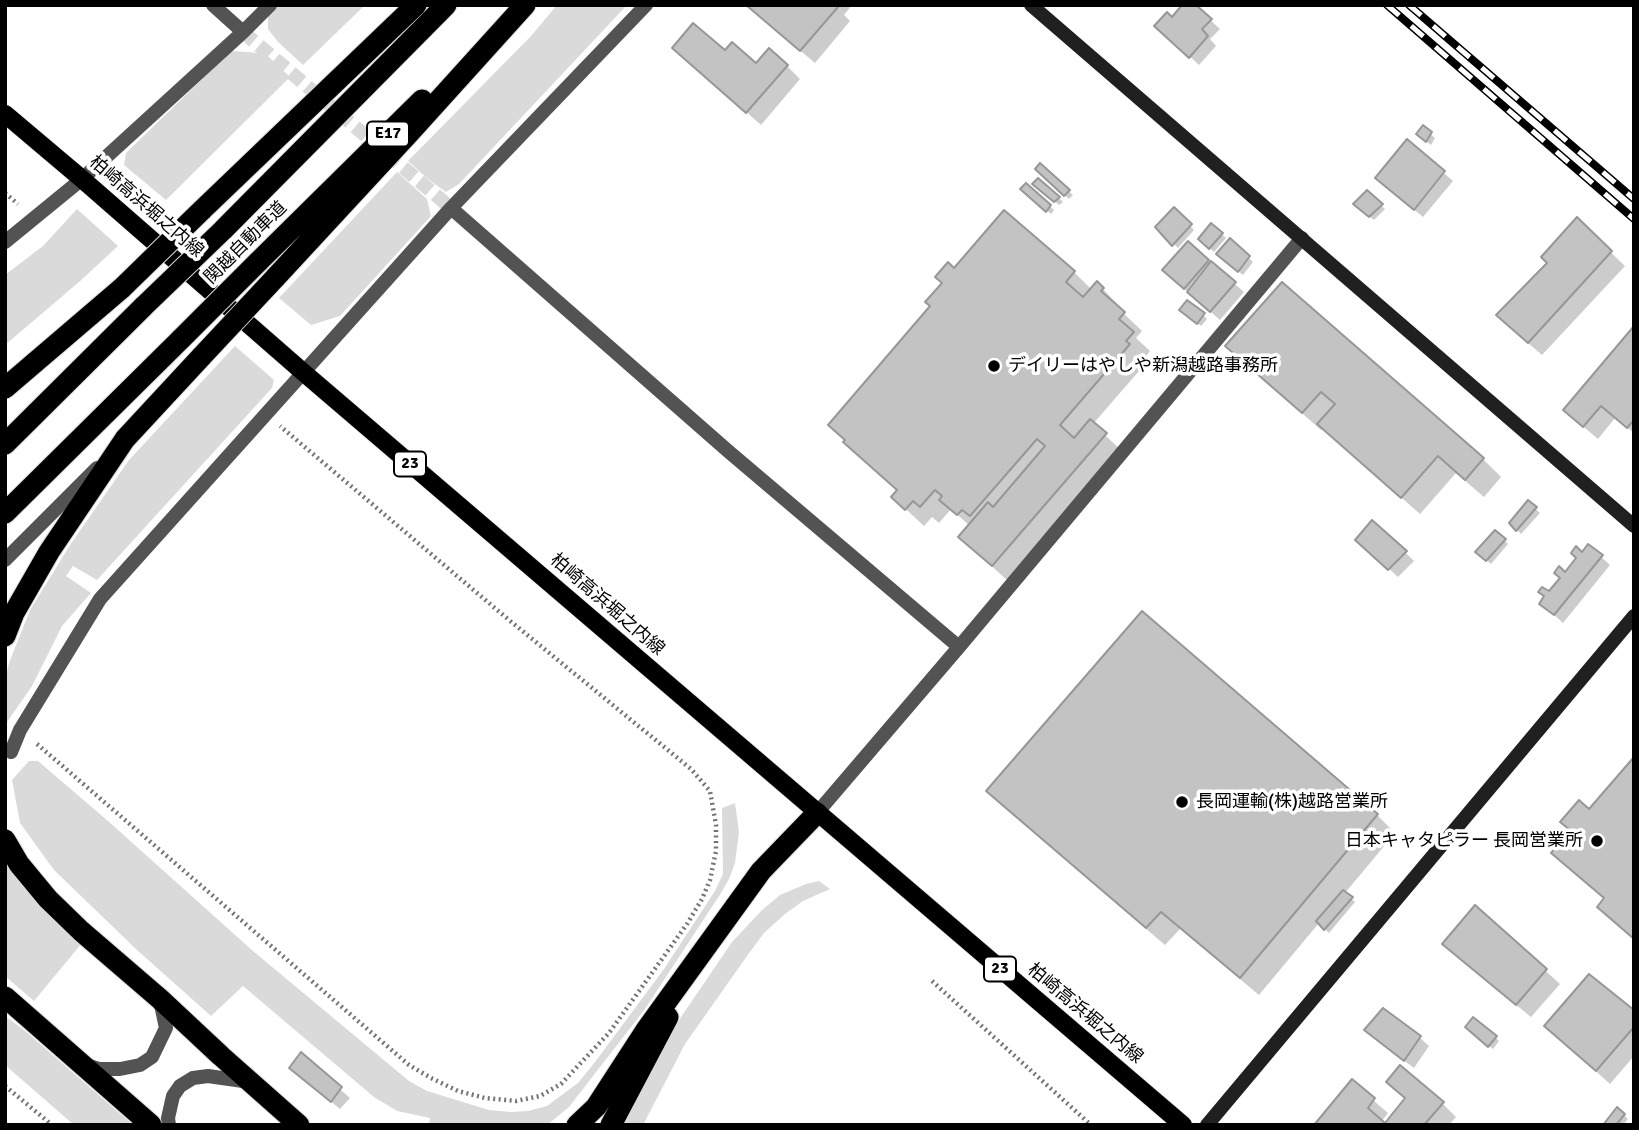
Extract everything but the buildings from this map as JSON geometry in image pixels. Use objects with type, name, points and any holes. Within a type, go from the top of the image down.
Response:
[{"type":"highway","points":[[5,387],[122,288],[416,5]]},
{"type":"highway","name":"関越自動車道","points":[[5,444],[223,230],[446,5]]},
{"type":"highway","name":"関越自動車道","points":[[5,513],[518,5]]},
{"type":"highway","points":[[5,636],[14,613],[49,552],[125,439],[525,5]]},
{"type":"highway","points":[[577,1125],[596,1107],[646,1030],[761,871],[817,813]]},
{"type":"highway","points":[[5,840],[19,864],[48,899],[81,931],[299,1125]]},
{"type":"highway","points":[[611,1125],[701,953]]},
{"type":"highway","points":[[5,997],[151,1125]]},
{"type":"main road","name":"柏崎高浜堀之内線","points":[[5,114],[1183,1125]]},
{"type":"street","points":[[213,5],[243,32]]},
{"type":"street","points":[[5,242],[82,179],[270,5]]},
{"type":"street","points":[[12,752],[20,730],[100,599],[450,208],[646,5]]},
{"type":"street","points":[[1031,5],[1634,526]]},
{"type":"street","points":[[450,208],[728,451],[959,647]]},
{"type":"street","points":[[817,813],[1302,238]]},
{"type":"street","points":[[5,560],[125,439]]},
{"type":"street","points":[[1206,1125],[1634,616]]},
{"type":"street","points":[[84,1065],[99,1069],[120,1069],[140,1065],[152,1057],[166,1028],[160,999]]},
{"type":"street","points":[[169,1125],[173,1096],[180,1086],[193,1078],[208,1076],[252,1083]]},
{"type":"path","points":[[20,730],[409,1065],[431,1078],[458,1091],[485,1098],[516,1101],[540,1096],[561,1084],[609,1033],[687,924],[710,880],[716,851],[716,825],[710,791],[691,769],[509,620],[266,414]]},
{"type":"path","points":[[932,981],[1091,1125]]},
{"type":"path","points":[[5,1086],[52,1125]]},
{"type":"shaded area","points":[[278,5],[365,5],[303,65],[268,29],[268,15]]},
{"type":"shaded area","points":[[557,5],[627,5],[459,184],[446,192],[408,161],[531,36]]},
{"type":"shaded area","points":[[231,51],[261,53],[290,77],[166,200],[124,165],[126,153]]},
{"type":"shaded area","points":[[397,172],[427,199],[431,216],[340,316],[311,325],[279,298]]},
{"type":"shaded area","points":[[77,209],[118,246],[5,345],[5,275],[43,246]]},
{"type":"shaded area","points":[[235,346],[274,380],[272,388],[97,580],[73,566],[66,576],[91,593],[62,626],[32,686],[5,725],[5,679],[30,610],[70,545],[129,460]]},
{"type":"shaded area","points":[[29,761],[38,761],[253,951],[409,1081],[427,1091],[489,1110],[528,1111],[547,1106],[578,1083],[664,969],[715,891],[723,874],[722,808],[735,803],[739,832],[735,863],[721,893],[645,1009],[569,1107],[547,1125],[429,1125],[430,1118],[397,1111],[374,1097],[243,986],[211,1016],[137,950],[54,870],[20,823],[12,780]]},
{"type":"shaded area","points":[[5,863],[22,885],[82,943],[34,1001],[5,976]]},
{"type":"shaded area","points":[[819,881],[830,889],[803,901],[785,914],[764,933],[747,956],[685,1044],[643,1125],[621,1125],[681,1017],[732,942],[780,895]]},
{"type":"shaded area","points":[[5,1016],[133,1125],[74,1125],[5,1065]]},
{"type":"tunnel","points":[[243,32],[451,208]]},
{"type":"railway","points":[[1387,5],[1634,219]]},
{"type":"railway","points":[[1409,5],[1634,199]]},
{"type":"place","name":"デイリーはやしや新潟越路事務所","points":[[994,366]]},
{"type":"place","name":"長岡運輸(株)越路営業所","points":[[1182,802]]},
{"type":"place","name":"日本キャタピラー 長岡営業所","points":[[1597,841]]}]
